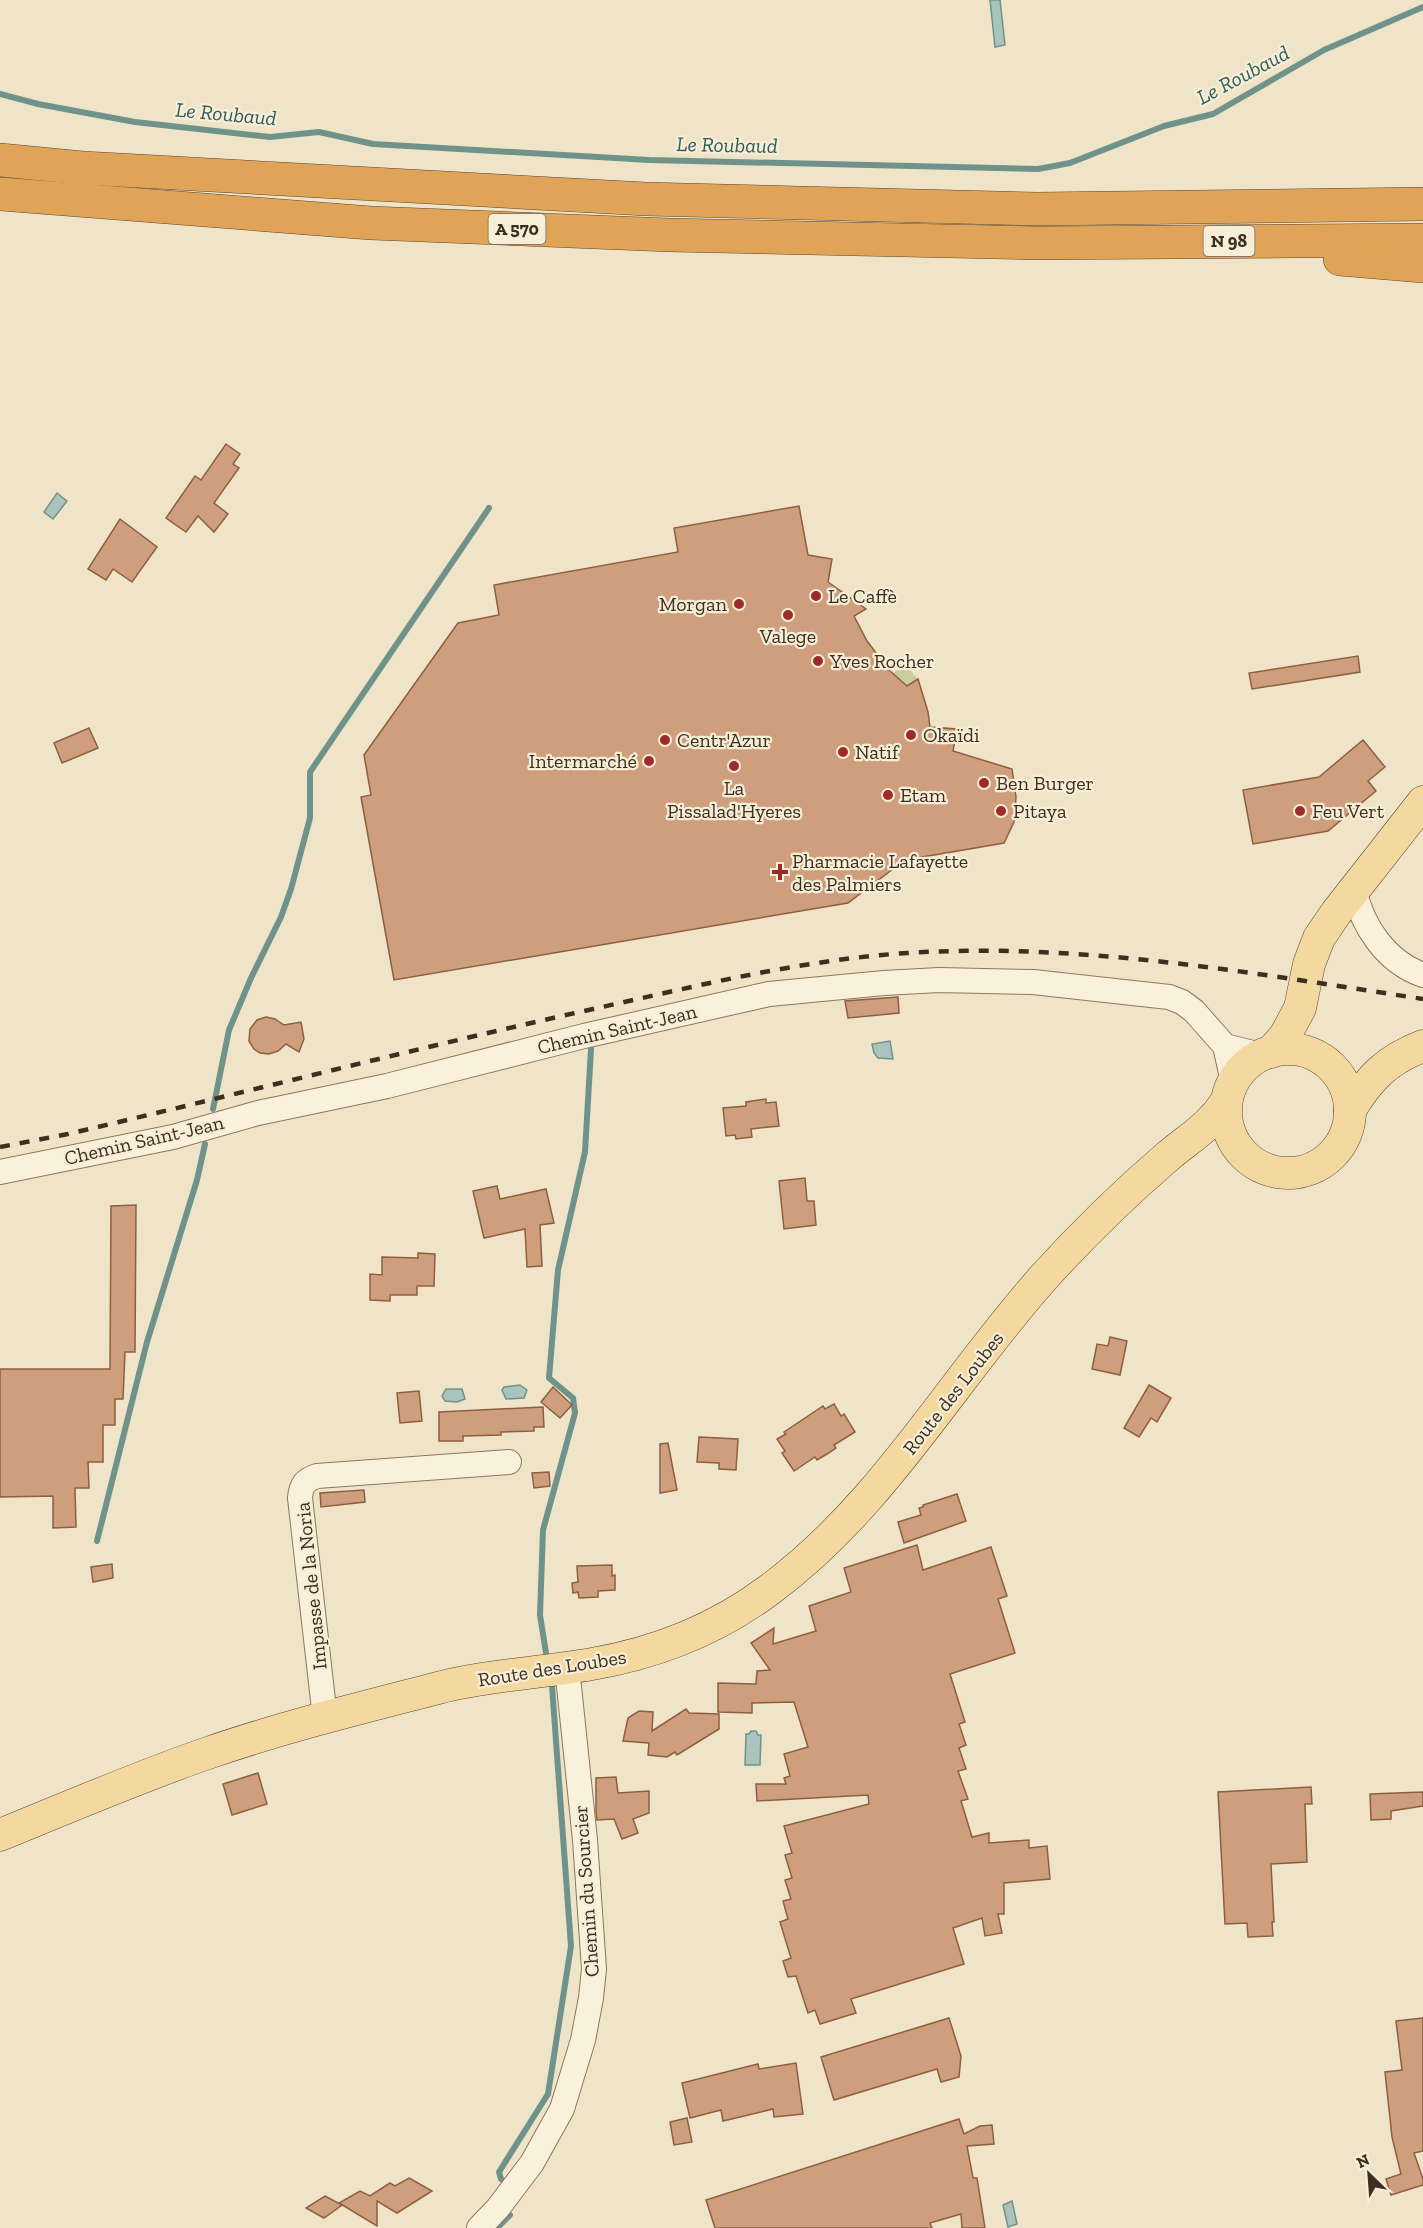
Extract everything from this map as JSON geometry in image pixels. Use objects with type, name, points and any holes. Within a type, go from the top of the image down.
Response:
[{"type":"highway","name":"A 570","points":[[0,160],[83,168],[646,199],[1038,209],[1423,204]]},
{"type":"highway","name":"A 570","points":[[0,194],[371,223],[669,235],[1036,243]]},
{"type":"highway","points":[[1311,206],[1423,195]]},
{"type":"highway","name":"N 98","points":[[1036,243],[1423,240]]},
{"type":"highway","points":[[1036,243],[1423,266]]},
{"type":"main road","points":[[1300,1008],[1310,1039],[1344,1084],[1350,1110],[1348,1126],[1341,1142],[1331,1155],[1318,1165],[1302,1171],[1285,1173],[1269,1170],[1254,1163],[1241,1152],[1227,1125],[1230,1092],[1245,1066],[1266,1053],[1285,1036],[1300,1008],[1309,964],[1319,938],[1354,889],[1423,802]]},
{"type":"main road","points":[[1350,1110],[1366,1086],[1387,1064],[1423,1046]]},
{"type":"main road","points":[[1266,1053],[1297,1050],[1347,1067],[1387,1064]]},
{"type":"main road","name":"Route des Loubes","points":[[0,1834],[207,1753],[325,1718],[446,1686],[637,1654],[688,1638],[732,1614],[767,1592],[794,1570],[883,1482],[1043,1278],[1110,1210],[1168,1156],[1210,1124],[1230,1092]]},
{"type":"main road","name":"Route des Loubes","points":[[1146,1177],[1174,1160],[1192,1153],[1222,1148],[1241,1152]]},
{"type":"street","points":[[1354,889],[1363,920],[1381,946],[1400,963],[1423,975]]},
{"type":"street","name":"Chemin Saint-Jean","points":[[0,1172],[173,1137],[258,1113],[387,1086],[584,1036],[781,993],[884,983],[939,980],[1033,981],[1169,997],[1182,1002],[1194,1011],[1225,1046],[1230,1092]]},
{"type":"street","points":[[1225,1046],[1266,1053]]},
{"type":"street","name":"Impasse de la Noria","points":[[325,1718],[300,1498],[303,1484],[309,1478],[316,1476],[509,1462]]},
{"type":"street","name":"Chemin du Sourcier","points":[[479,2228],[498,2208],[532,2163],[562,2109],[583,2040],[591,1998],[594,1969],[587,1872],[567,1667]]},
{"type":"green space","points":[[905,664],[918,679],[907,686],[892,674]]},
{"type":"water","points":[[990,0],[1000,0],[1005,45],[995,47]]},
{"type":"water","points":[[57,493],[67,501],[53,519],[44,512]]},
{"type":"water","points":[[890,1041],[893,1059],[878,1058],[872,1044]]},
{"type":"water","points":[[520,1385],[527,1390],[524,1398],[506,1399],[502,1390],[504,1387]]},
{"type":"water","points":[[446,1389],[462,1389],[465,1399],[457,1402],[445,1401],[442,1396]]},
{"type":"water","points":[[756,1731],[758,1735],[761,1735],[760,1765],[745,1765],[746,1734]]},
{"type":"water","points":[[1012,2201],[1017,2224],[1008,2227],[1003,2205]]},
{"type":"building","points":[[226,444],[240,454],[233,464],[239,468],[214,503],[228,514],[214,532],[198,516],[186,532],[166,518],[195,476],[201,480]]},
{"type":"building","name":"Centr'Azur","points":[[799,506],[808,555],[832,559],[828,582],[866,609],[854,616],[867,641],[889,670],[907,686],[918,679],[930,727],[957,729],[953,751],[1012,769],[1016,797],[1014,822],[1004,843],[905,860],[848,903],[394,980],[361,797],[371,795],[364,755],[458,623],[499,615],[494,585],[678,552],[674,528]]},
{"type":"building","points":[[120,519],[157,547],[132,582],[113,569],[106,580],[88,569]]},
{"type":"building","points":[[1358,656],[1360,672],[1252,689],[1249,673]]},
{"type":"building","points":[[89,728],[98,748],[62,763],[54,743]]},
{"type":"building","name":"Feu Vert","points":[[1363,740],[1385,767],[1368,781],[1376,791],[1328,831],[1253,844],[1243,790],[1319,777]]},
{"type":"building","points":[[898,997],[899,1013],[848,1018],[845,1001]]},
{"type":"building","points":[[266,1017],[275,1019],[284,1025],[301,1022],[304,1039],[299,1052],[286,1044],[278,1051],[269,1054],[260,1053],[254,1049],[249,1041],[250,1029],[257,1020]]},
{"type":"building","points":[[766,1099],[766,1103],[776,1102],[779,1126],[751,1129],[752,1137],[736,1139],[735,1135],[726,1136],[723,1108],[746,1106],[746,1102]]},
{"type":"building","points":[[805,1178],[807,1201],[814,1201],[816,1225],[784,1229],[779,1181]]},
{"type":"building","points":[[497,1186],[500,1199],[546,1189],[554,1223],[540,1225],[542,1266],[527,1267],[525,1229],[484,1238],[473,1191]]},
{"type":"building","points":[[136,1205],[135,1352],[125,1352],[123,1399],[115,1399],[115,1425],[103,1425],[103,1462],[88,1462],[89,1488],[75,1488],[76,1527],[53,1528],[53,1496],[0,1497],[0,1369],[110,1369],[111,1206]]},
{"type":"building","points":[[418,1253],[435,1254],[434,1286],[417,1286],[417,1295],[390,1295],[390,1301],[370,1300],[370,1274],[382,1275],[382,1257],[418,1258]]},
{"type":"building","points":[[1110,1337],[1127,1341],[1120,1375],[1092,1369],[1097,1344],[1108,1346]]},
{"type":"building","points":[[1149,1385],[1171,1398],[1157,1422],[1151,1418],[1139,1437],[1124,1428]]},
{"type":"building","points":[[553,1387],[572,1405],[560,1418],[541,1402]]},
{"type":"building","points":[[419,1391],[422,1421],[400,1423],[397,1393]]},
{"type":"building","points":[[834,1404],[841,1416],[844,1414],[855,1432],[834,1445],[836,1448],[827,1454],[817,1460],[815,1457],[794,1471],[782,1453],[785,1451],[777,1439],[823,1406],[825,1409]]},
{"type":"building","points":[[543,1407],[544,1427],[534,1427],[534,1431],[463,1436],[463,1441],[439,1441],[439,1412]]},
{"type":"building","points":[[699,1437],[738,1439],[736,1470],[719,1469],[719,1463],[697,1462]]},
{"type":"building","points":[[668,1443],[677,1490],[660,1493],[660,1444]]},
{"type":"building","points":[[549,1472],[550,1486],[534,1488],[532,1473]]},
{"type":"building","points":[[364,1490],[365,1502],[321,1507],[320,1493]]},
{"type":"building","points":[[957,1494],[966,1521],[904,1543],[898,1522],[921,1515],[919,1508],[923,1505]]},
{"type":"building","points":[[917,1545],[923,1570],[991,1547],[1007,1596],[998,1599],[1015,1653],[950,1674],[965,1722],[959,1724],[966,1745],[959,1748],[966,1769],[958,1771],[968,1799],[961,1801],[972,1837],[989,1833],[989,1843],[1029,1840],[1029,1848],[1047,1846],[1050,1879],[1004,1883],[1004,1914],[998,1914],[1002,1933],[985,1936],[982,1918],[953,1928],[964,1964],[851,1999],[856,2013],[820,2024],[815,2010],[808,2013],[796,1976],[788,1977],[783,1961],[791,1958],[780,1922],[788,1919],[783,1901],[791,1899],[785,1880],[792,1878],[785,1855],[792,1853],[784,1826],[869,1804],[868,1795],[757,1801],[756,1784],[786,1784],[784,1778],[790,1776],[784,1754],[808,1747],[794,1702],[752,1703],[752,1713],[718,1712],[718,1683],[756,1684],[757,1671],[770,1670],[751,1643],[774,1628],[773,1644],[816,1631],[809,1606],[851,1592],[844,1568]]},
{"type":"building","points":[[112,1564],[113,1578],[93,1582],[91,1567]]},
{"type":"building","points":[[612,1565],[615,1590],[598,1591],[598,1597],[579,1598],[578,1592],[573,1593],[572,1583],[578,1582],[577,1566]]},
{"type":"building","points":[[686,1709],[689,1713],[719,1714],[719,1729],[677,1755],[675,1752],[667,1757],[648,1755],[649,1743],[623,1741],[628,1718],[639,1711],[653,1712],[652,1731]]},
{"type":"building","points":[[258,1773],[267,1804],[232,1815],[223,1784]]},
{"type":"building","points":[[616,1777],[618,1793],[649,1791],[649,1813],[633,1819],[638,1833],[622,1839],[614,1819],[597,1820],[596,1812],[596,1778]]},
{"type":"building","points":[[1311,1787],[1312,1804],[1305,1804],[1307,1862],[1271,1864],[1273,1936],[1248,1937],[1247,1923],[1225,1924],[1218,1792]]},
{"type":"building","points":[[1423,1792],[1423,1806],[1391,1811],[1391,1819],[1371,1820],[1370,1794]]},
{"type":"building","points":[[949,2018],[961,2056],[959,2077],[941,2082],[937,2069],[834,2100],[821,2057]]},
{"type":"building","points":[[1423,2018],[1423,2151],[1414,2153],[1423,2185],[1391,2195],[1386,2179],[1401,2174],[1392,2137],[1385,2072],[1402,2070],[1396,2021]]},
{"type":"building","points":[[796,2063],[803,2114],[774,2117],[773,2109],[723,2121],[721,2110],[690,2118],[682,2083],[758,2064],[759,2069]]},
{"type":"building","points":[[687,2118],[692,2142],[674,2145],[670,2122]]},
{"type":"building","points":[[959,2119],[964,2134],[980,2126],[992,2125],[994,2144],[967,2146],[973,2178],[977,2178],[985,2228],[962,2228],[961,2214],[930,2223],[932,2228],[715,2228],[706,2200]]},
{"type":"building","points":[[409,2178],[432,2191],[397,2213],[377,2201],[377,2226],[339,2203],[360,2191],[370,2196],[390,2183],[395,2186]]},
{"type":"building","points":[[325,2196],[342,2205],[324,2218],[306,2208]]},
{"type":"waterway","name":"Le Roubaud","points":[[0,94],[38,104],[135,122],[270,137],[319,132],[373,144],[649,160],[1038,169],[1070,163],[1164,126],[1213,114],[1324,50],[1423,7]]},
{"type":"waterway","points":[[213,1109],[229,1030],[281,917],[291,889],[310,818],[310,772],[489,508]]},
{"type":"waterway","points":[[546,1653],[540,1615],[543,1530],[575,1413],[573,1398],[549,1378],[558,1270],[585,1152],[591,1049]]},
{"type":"waterway","points":[[97,1541],[147,1342],[197,1180],[205,1144]]},
{"type":"waterway","points":[[501,2179],[499,2172],[548,2094],[571,1946],[552,1686]]},
{"type":"waterway","points":[[497,2228],[510,2215]]},
{"type":"railway","points":[[0,1147],[68,1134],[461,1039],[671,992],[749,975],[867,956],[972,951],[1101,956],[1230,970],[1423,999]]},
{"type":"place","name":"Le Caffè","points":[[816,596]]},
{"type":"place","name":"Morgan","points":[[739,604]]},
{"type":"place","name":"Valege","points":[[788,615]]},
{"type":"place","name":"Yves Rocher","points":[[818,661]]},
{"type":"place","name":"Okaïdi","points":[[911,735]]},
{"type":"place","name":"Centr'Azur","points":[[665,740]]},
{"type":"place","name":"Natif","points":[[843,752]]},
{"type":"place","name":"Intermarché","points":[[649,761]]},
{"type":"place","name":"La Pissalad'Hyeres","points":[[734,766]]},
{"type":"place","name":"Ben Burger","points":[[984,783]]},
{"type":"place","name":"Etam","points":[[888,795]]},
{"type":"place","name":"Pitaya","points":[[1001,811]]},
{"type":"place","name":"Feu Vert","points":[[1300,811]]},
{"type":"place","name":"Pharmacie Lafayette des Palmiers","points":[[780,872]]}]
